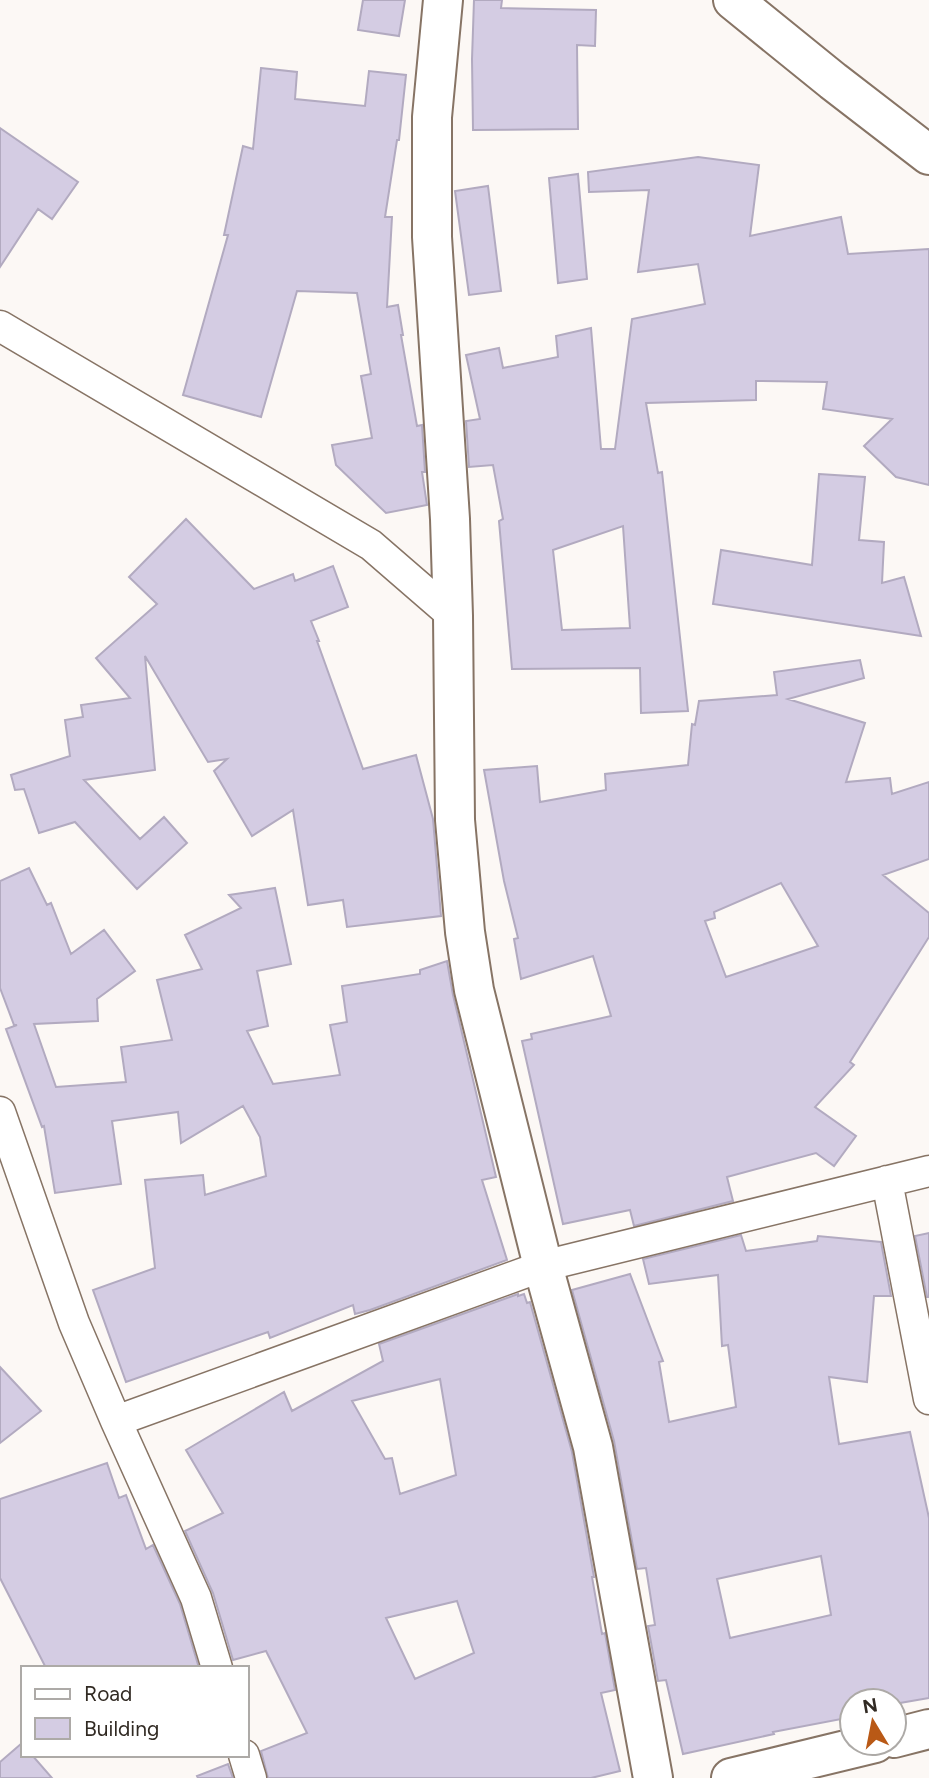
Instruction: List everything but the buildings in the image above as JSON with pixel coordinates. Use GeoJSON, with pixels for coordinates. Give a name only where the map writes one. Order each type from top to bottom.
{"type":"FeatureCollection","features":[{"type":"Feature","properties":{"kind":"street"},"geometry":{"type":"LineString","coordinates":[[443,0],[432,117],[432,237],[449,506],[456,820],[466,932],[474,990],[593,1447],[653,1778]]}},
{"type":"Feature","properties":{"kind":"street"},"geometry":{"type":"LineString","coordinates":[[733,0],[929,155]]}},
{"type":"Feature","properties":{"kind":"street"},"geometry":{"type":"LineString","coordinates":[[0,326],[371,545],[453,616]]}},
{"type":"Feature","properties":{"kind":"street"},"geometry":{"type":"LineString","coordinates":[[0,1112],[74,1322],[195,1598],[216,1666]]}},
{"type":"Feature","properties":{"kind":"street"},"geometry":{"type":"LineString","coordinates":[[116,1422],[544,1266],[929,1171]]}},
{"type":"Feature","properties":{"kind":"street"},"geometry":{"type":"LineString","coordinates":[[887,1181],[929,1399]]}},
{"type":"Feature","properties":{"kind":"street"},"geometry":{"type":"LineString","coordinates":[[908,1734],[929,1729]]}},
{"type":"Feature","properties":{"kind":"street"},"geometry":{"type":"LineString","coordinates":[[245,1757],[251,1778]]}},
{"type":"Feature","properties":{"kind":"street"},"geometry":{"type":"LineString","coordinates":[[731,1778],[817,1768],[843,1757]]}}]}
